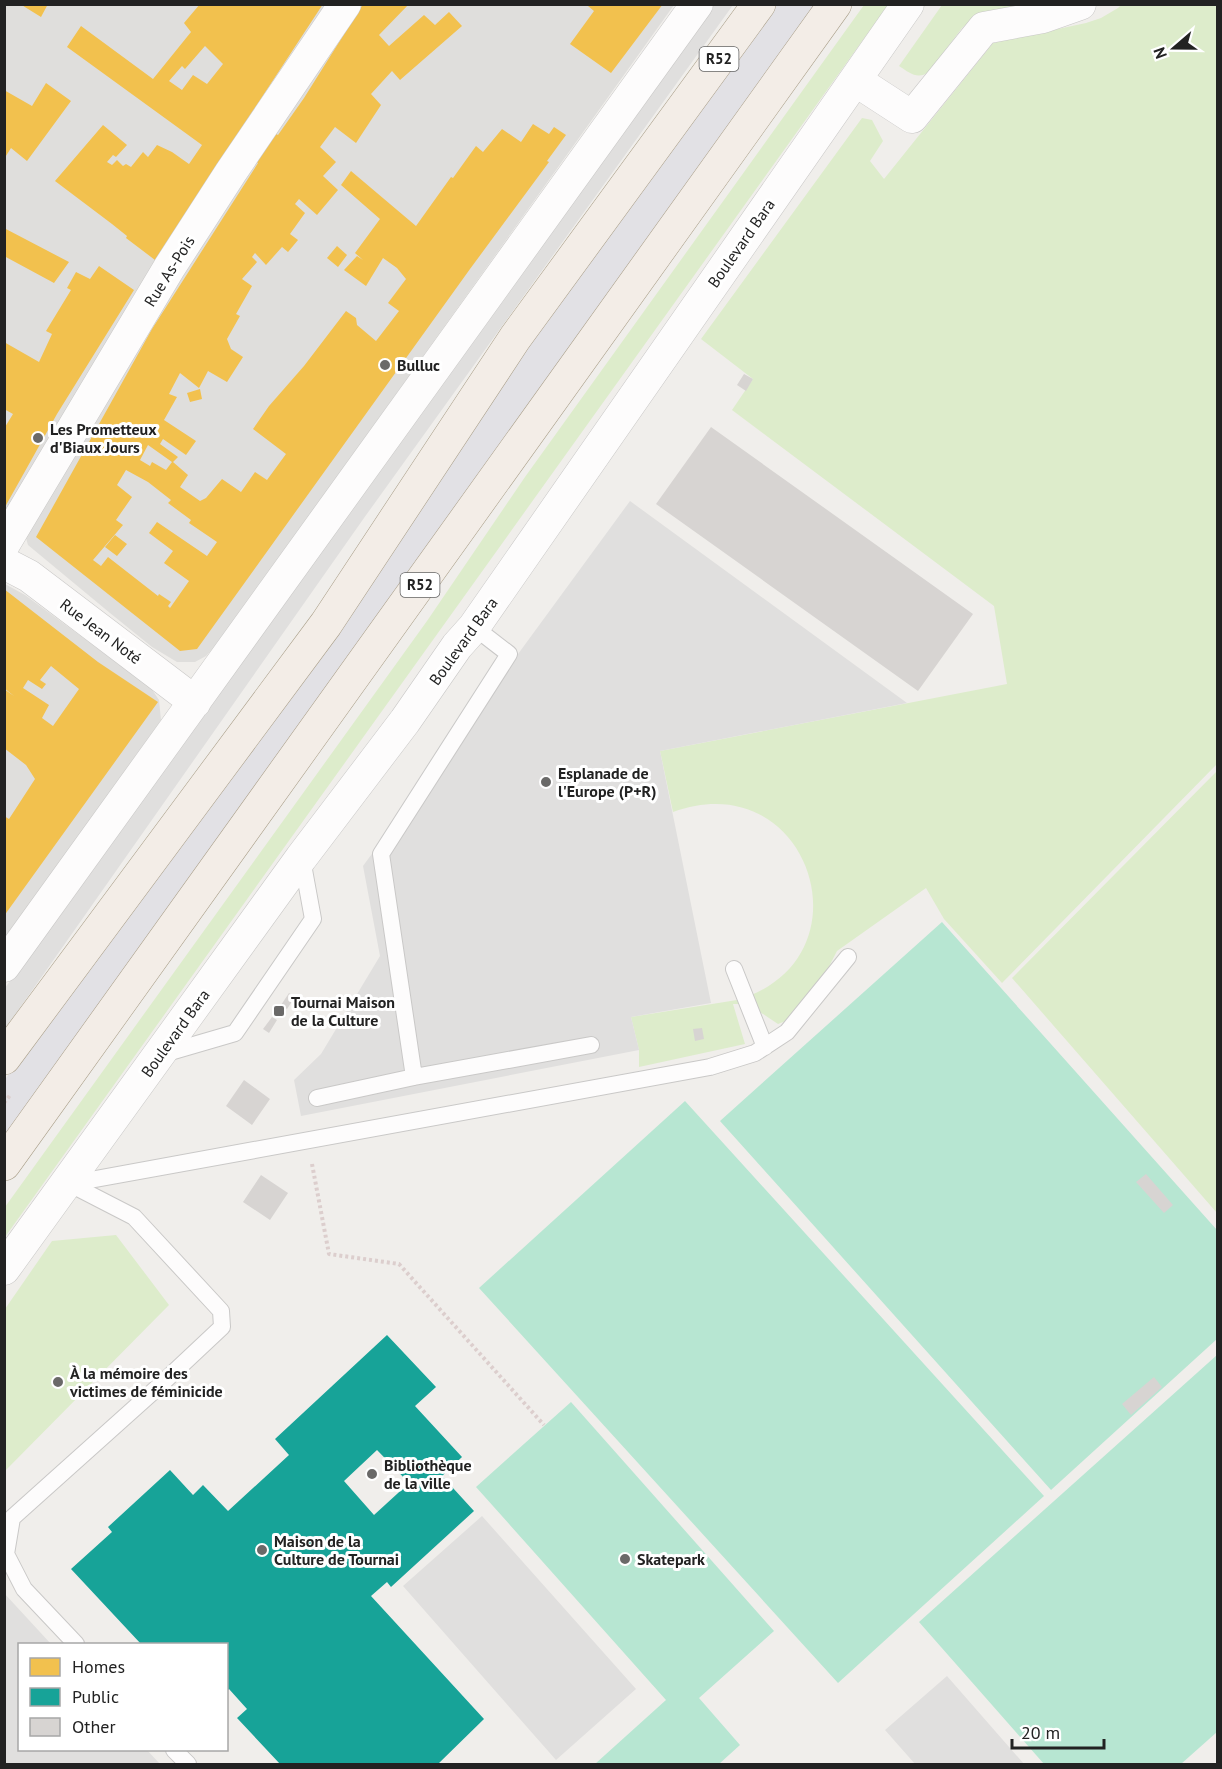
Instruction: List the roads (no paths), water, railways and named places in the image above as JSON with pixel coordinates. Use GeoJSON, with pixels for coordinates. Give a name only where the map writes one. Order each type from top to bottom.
{"type":"FeatureCollection","features":[{"type":"Feature","properties":{"kind":"main road","name":"R52"},"geometry":{"type":"LineString","coordinates":[[4,1058],[326,624],[515,338],[759,4]]}},
{"type":"Feature","properties":{"kind":"main road","name":"R52"},"geometry":{"type":"LineString","coordinates":[[4,1164],[835,4]]}},
{"type":"Feature","properties":{"kind":"street","name":"Rue As-Pois"},"geometry":{"type":"LineString","coordinates":[[4,544],[169,268],[345,4]]}},
{"type":"Feature","properties":{"kind":"street"},"geometry":{"type":"LineString","coordinates":[[4,966],[697,4]]}},
{"type":"Feature","properties":{"kind":"street","name":"Boulevard Bara"},"geometry":{"type":"LineString","coordinates":[[4,1269],[301,858],[474,627],[908,4]]}},
{"type":"Feature","properties":{"kind":"street"},"geometry":{"type":"LineString","coordinates":[[855,80],[912,117],[984,28],[1043,17],[1080,4]]}},
{"type":"Feature","properties":{"kind":"street","name":"Rue Jean Noté"},"geometry":{"type":"LineString","coordinates":[[4,563],[29,576],[195,702]]}},
{"type":"Feature","properties":{"kind":"lane"},"geometry":{"type":"LineString","coordinates":[[414,1077],[381,855],[509,654],[474,627]]}},
{"type":"Feature","properties":{"kind":"lane"},"geometry":{"type":"LineString","coordinates":[[160,1055],[235,1033],[313,919],[301,858]]}},
{"type":"Feature","properties":{"kind":"lane"},"geometry":{"type":"LineString","coordinates":[[66,1182],[90,1180],[710,1067],[755,1053],[787,1032],[848,957]]}},
{"type":"Feature","properties":{"kind":"lane"},"geometry":{"type":"LineString","coordinates":[[734,969],[765,1047]]}},
{"type":"Feature","properties":{"kind":"lane"},"geometry":{"type":"LineString","coordinates":[[317,1098],[414,1077],[591,1045]]}},
{"type":"Feature","properties":{"kind":"lane"},"geometry":{"type":"LineString","coordinates":[[66,1182],[134,1217],[221,1311],[222,1327],[157,1389],[12,1518],[6,1554],[24,1589],[75,1643]]}},
{"type":"Feature","properties":{"kind":"lane"},"geometry":{"type":"LineString","coordinates":[[176,1751],[188,1764]]}},
{"type":"Feature","properties":{"kind":"place","name":"Bulluc"},"geometry":{"type":"Point","coordinates":[385,365]}},
{"type":"Feature","properties":{"kind":"place","name":"Les Prometteux d'Biaux Jours"},"geometry":{"type":"Point","coordinates":[38,438]}},
{"type":"Feature","properties":{"kind":"place","name":"Esplanade de l'Europe (P+R)"},"geometry":{"type":"Point","coordinates":[546,782]}},
{"type":"Feature","properties":{"kind":"place","name":"Tournai Maison de la Culture"},"geometry":{"type":"Point","coordinates":[279,1011]}},
{"type":"Feature","properties":{"kind":"place","name":"À la mémoire des victimes de féminicide"},"geometry":{"type":"Point","coordinates":[58,1382]}},
{"type":"Feature","properties":{"kind":"place","name":"Bibliothèque de la ville"},"geometry":{"type":"Point","coordinates":[372,1474]}},
{"type":"Feature","properties":{"kind":"place","name":"Maison de la Culture de Tournai"},"geometry":{"type":"Point","coordinates":[262,1550]}},
{"type":"Feature","properties":{"kind":"place","name":"Skatepark"},"geometry":{"type":"Point","coordinates":[625,1559]}}]}
